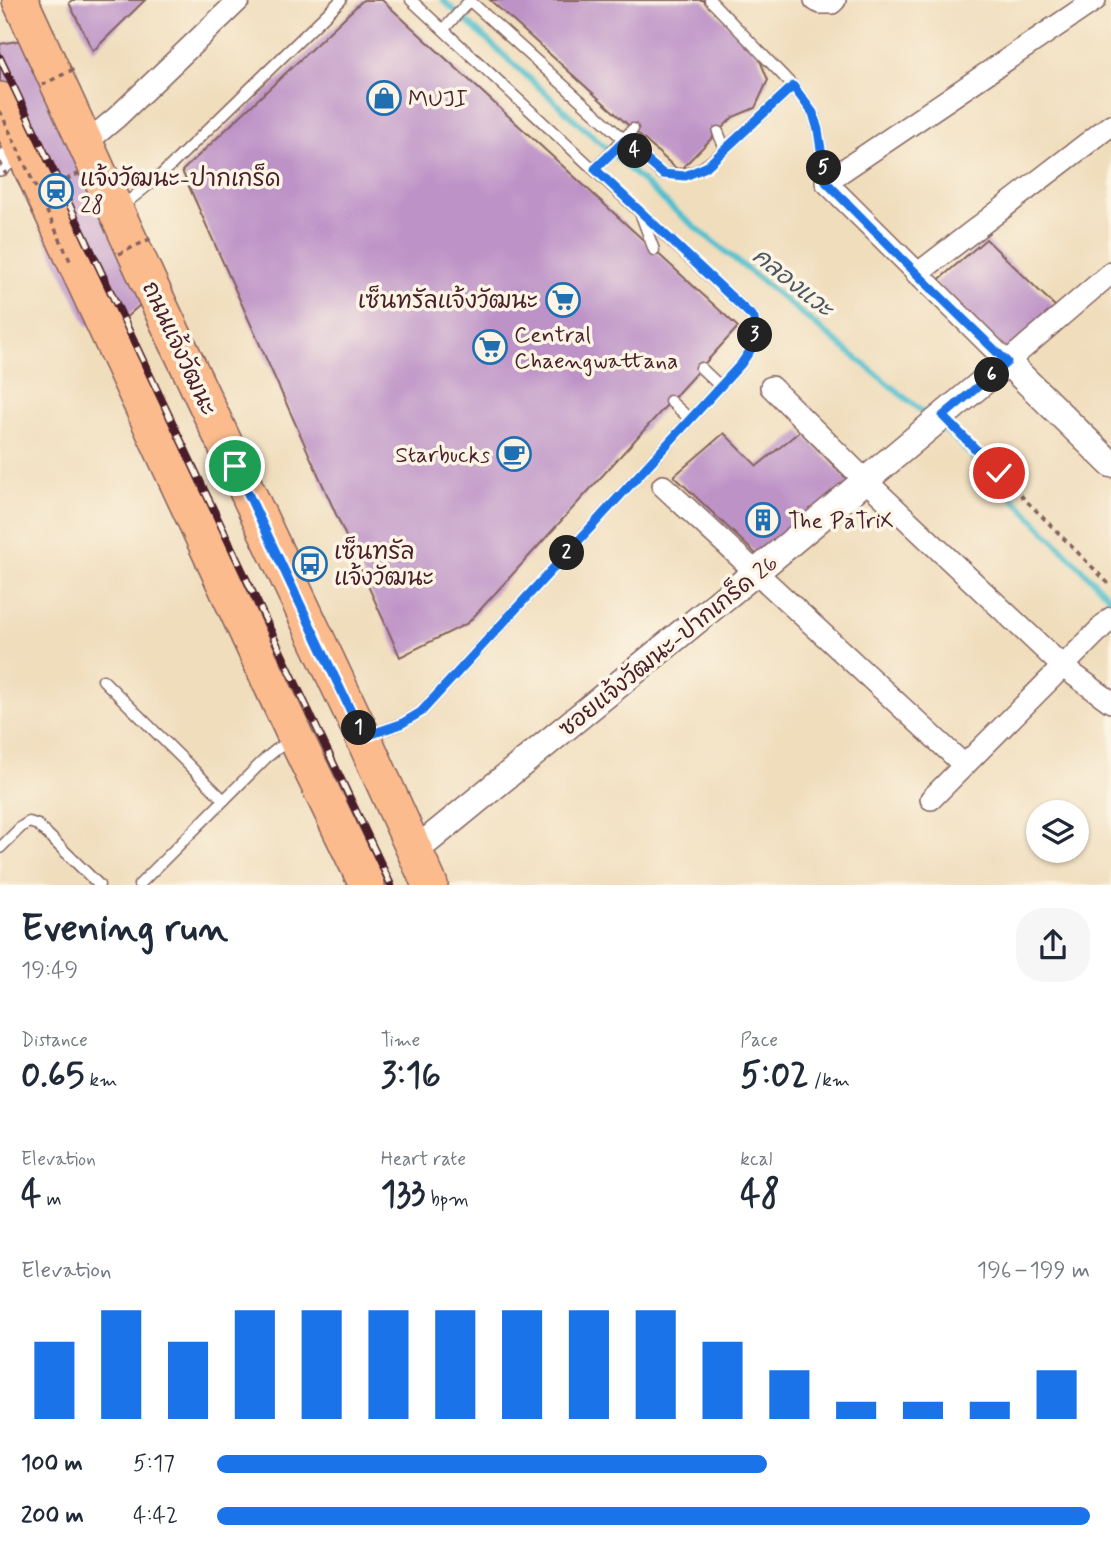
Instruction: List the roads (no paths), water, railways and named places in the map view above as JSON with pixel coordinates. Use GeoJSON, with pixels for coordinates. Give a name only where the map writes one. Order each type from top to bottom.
{"type":"FeatureCollection","features":[{"type":"Feature","properties":{"kind":"main road","name":"ถนนแจ้งวัฒนะ"},"geometry":{"type":"LineString","coordinates":[[20,0],[84,158],[117,211],[430,885]]}},
{"type":"Feature","properties":{"kind":"main road"},"geometry":{"type":"LineString","coordinates":[[0,100],[7,163],[368,885]]}},
{"type":"Feature","properties":{"kind":"street"},"geometry":{"type":"LineString","coordinates":[[84,158],[117,117],[239,0]]}},
{"type":"Feature","properties":{"kind":"street"},"geometry":{"type":"LineString","coordinates":[[815,0],[832,3],[835,0]]}},
{"type":"Feature","properties":{"kind":"street"},"geometry":{"type":"LineString","coordinates":[[1095,0],[826,182],[1007,362],[1108,454]]}},
{"type":"Feature","properties":{"kind":"street"},"geometry":{"type":"LineString","coordinates":[[917,274],[1111,125]]}},
{"type":"Feature","properties":{"kind":"street","name":"ซอยแจ้งวัฒนะ-ปากเกร็ด 26"},"geometry":{"type":"LineString","coordinates":[[415,851],[866,481],[1111,273]]}},
{"type":"Feature","properties":{"kind":"street"},"geometry":{"type":"LineString","coordinates":[[771,387],[866,481],[1062,666],[1111,702]]}},
{"type":"Feature","properties":{"kind":"street"},"geometry":{"type":"LineString","coordinates":[[663,486],[964,765]]}},
{"type":"Feature","properties":{"kind":"street"},"geometry":{"type":"LineString","coordinates":[[931,799],[1111,618]]}},
{"type":"Feature","properties":{"kind":"lane"},"geometry":{"type":"LineString","coordinates":[[117,211],[161,175],[341,0]]}},
{"type":"Feature","properties":{"kind":"lane"},"geometry":{"type":"LineString","coordinates":[[363,737],[401,724],[421,712],[741,364],[756,342],[754,318],[411,0]]}},
{"type":"Feature","properties":{"kind":"lane"},"geometry":{"type":"LineString","coordinates":[[710,0],[793,86],[813,113],[826,182]]}},
{"type":"Feature","properties":{"kind":"lane"},"geometry":{"type":"LineString","coordinates":[[444,29],[468,2],[621,143],[663,174],[685,176],[706,167],[793,86]]}},
{"type":"Feature","properties":{"kind":"lane"},"geometry":{"type":"LineString","coordinates":[[595,169],[633,129]]}},
{"type":"Feature","properties":{"kind":"lane"},"geometry":{"type":"LineString","coordinates":[[718,132],[725,149]]}},
{"type":"Feature","properties":{"kind":"lane"},"geometry":{"type":"LineString","coordinates":[[640,212],[654,250]]}},
{"type":"Feature","properties":{"kind":"lane"},"geometry":{"type":"LineString","coordinates":[[701,368],[720,386]]}},
{"type":"Feature","properties":{"kind":"lane"},"geometry":{"type":"LineString","coordinates":[[670,401],[690,418]]}},
{"type":"Feature","properties":{"kind":"lane"},"geometry":{"type":"LineString","coordinates":[[103,680],[224,800]]}},
{"type":"Feature","properties":{"kind":"lane"},"geometry":{"type":"LineString","coordinates":[[139,885],[266,758],[296,738]]}},
{"type":"Feature","properties":{"kind":"lane"},"geometry":{"type":"LineString","coordinates":[[0,848],[29,822],[38,825],[99,885]]}},
{"type":"Feature","properties":{"kind":"waterway","name":"คลองแวะ"},"geometry":{"type":"LineString","coordinates":[[443,0],[673,209],[930,418]]}},
{"type":"Feature","properties":{"kind":"waterway","name":"คลองแวะ"},"geometry":{"type":"LineString","coordinates":[[941,427],[1111,599]]}},
{"type":"Feature","properties":{"kind":"railway"},"geometry":{"type":"LineString","coordinates":[[0,58],[391,885]]}},
{"type":"Feature","properties":{"kind":"place","name":"MUJI"},"geometry":{"type":"Point","coordinates":[384,98]}},
{"type":"Feature","properties":{"kind":"place","name":"แจ้งวัฒนะ-ปากเกร็ด 28"},"geometry":{"type":"Point","coordinates":[56,191]}},
{"type":"Feature","properties":{"kind":"place","name":"เซ็นทรัลแจ้งวัฒนะ"},"geometry":{"type":"Point","coordinates":[563,300]}},
{"type":"Feature","properties":{"kind":"place","name":"Central Chaengwattana"},"geometry":{"type":"Point","coordinates":[490,347]}},
{"type":"Feature","properties":{"kind":"place","name":"Starbucks"},"geometry":{"type":"Point","coordinates":[514,454]}},
{"type":"Feature","properties":{"kind":"place","name":"The PaTriX"},"geometry":{"type":"Point","coordinates":[763,520]}},
{"type":"Feature","properties":{"kind":"place","name":"เซ็นทรัล แจ้งวัฒนะ"},"geometry":{"type":"Point","coordinates":[310,564]}}]}
